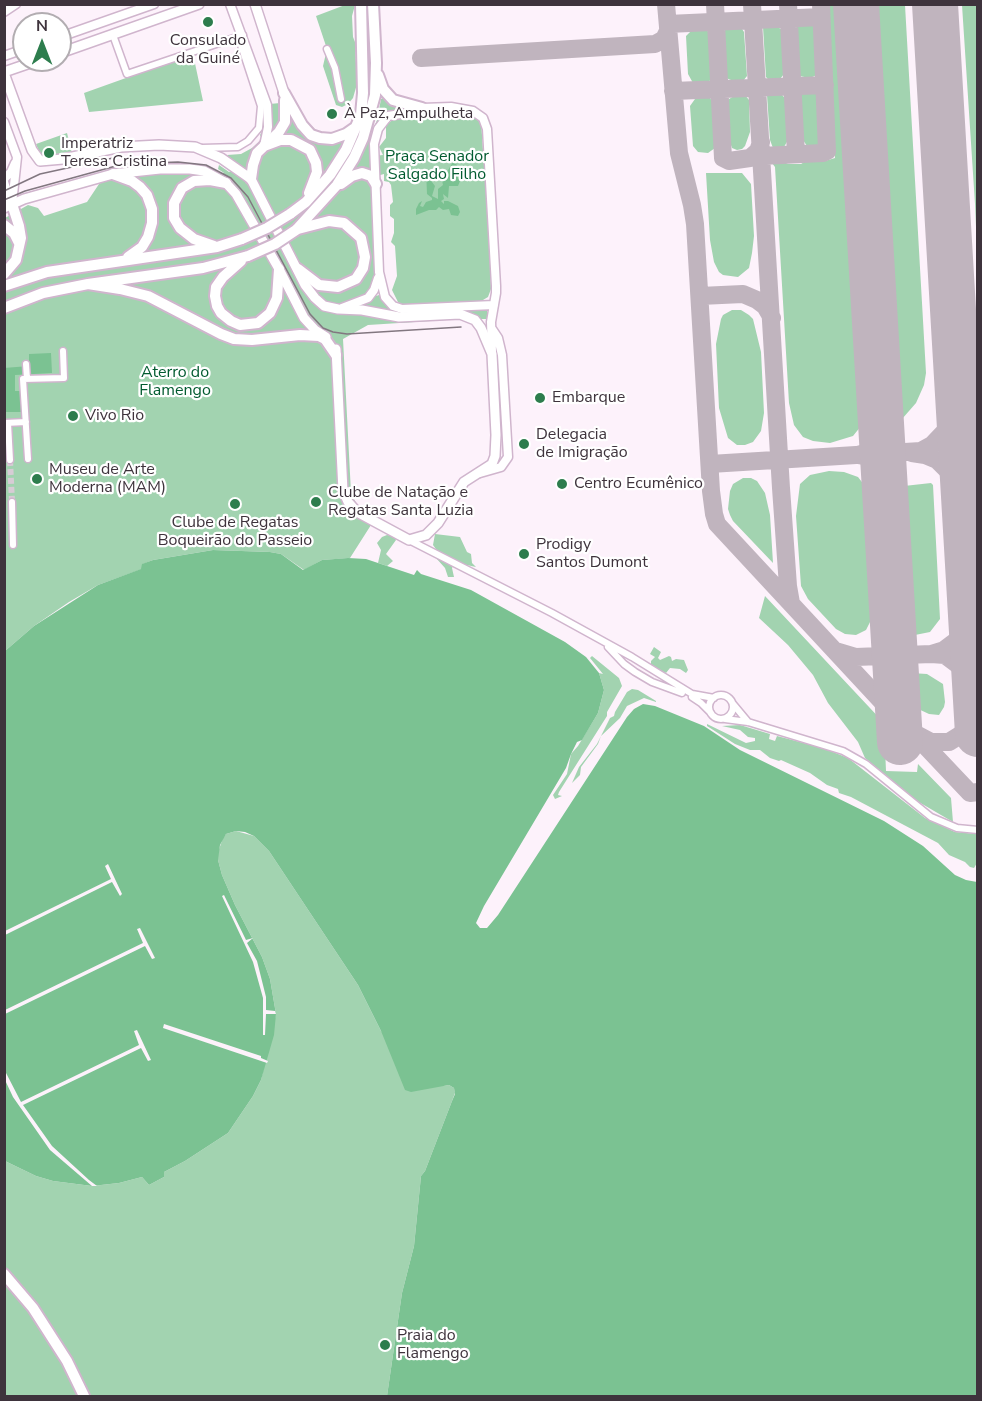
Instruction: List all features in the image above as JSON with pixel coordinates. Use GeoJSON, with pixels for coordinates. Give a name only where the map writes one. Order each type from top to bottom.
{"type":"FeatureCollection","features":[{"type":"Feature","properties":{"kind":"highway"},"geometry":{"type":"LineString","coordinates":[[4,286],[47,272],[217,247],[267,228],[306,202],[330,175],[346,150],[362,107],[361,4]]}},
{"type":"Feature","properties":{"kind":"highway"},"geometry":{"type":"LineString","coordinates":[[4,308],[43,293],[88,284],[203,268],[247,257],[275,244],[297,229],[334,189],[350,165],[363,138],[375,96],[373,4]]}},
{"type":"Feature","properties":{"kind":"highway"},"geometry":{"type":"LineString","coordinates":[[376,63],[379,81],[388,95],[400,103],[422,108]]}},
{"type":"Feature","properties":{"kind":"highway"},"geometry":{"type":"LineString","coordinates":[[284,93],[307,132],[316,137],[337,138],[356,126]]}},
{"type":"Feature","properties":{"kind":"highway"},"geometry":{"type":"LineString","coordinates":[[251,179],[255,158],[285,122],[284,93]]}},
{"type":"Feature","properties":{"kind":"highway"},"geometry":{"type":"LineString","coordinates":[[264,146],[280,140],[291,140],[310,150],[317,172],[306,202]]}},
{"type":"Feature","properties":{"kind":"highway"},"geometry":{"type":"LineString","coordinates":[[334,189],[357,173],[367,174],[376,184]]}},
{"type":"Feature","properties":{"kind":"highway"},"geometry":{"type":"LineString","coordinates":[[113,174],[132,181],[140,187],[149,200],[153,214],[151,229],[145,244],[123,260]]}},
{"type":"Feature","properties":{"kind":"highway"},"geometry":{"type":"LineString","coordinates":[[217,247],[184,233],[174,218],[174,203],[182,188],[194,181],[210,180],[226,183]]}},
{"type":"Feature","properties":{"kind":"highway"},"geometry":{"type":"LineString","coordinates":[[4,274],[14,266],[20,244],[19,226],[8,206]]}},
{"type":"Feature","properties":{"kind":"highway"},"geometry":{"type":"LineString","coordinates":[[297,229],[329,221],[344,224],[361,238],[365,257],[363,268],[356,279],[338,287],[319,285],[298,269]]}},
{"type":"Feature","properties":{"kind":"highway"},"geometry":{"type":"LineString","coordinates":[[4,225],[14,233],[20,244]]}},
{"type":"Feature","properties":{"kind":"highway"},"geometry":{"type":"LineString","coordinates":[[247,257],[226,273],[215,290],[217,306],[224,316],[236,323],[255,324],[270,313],[277,298],[279,269]]}},
{"type":"Feature","properties":{"kind":"highway"},"geometry":{"type":"LineString","coordinates":[[88,284],[128,290],[148,296],[234,339],[319,336],[325,339],[336,355]]}},
{"type":"Feature","properties":{"kind":"highway"},"geometry":{"type":"LineString","coordinates":[[4,1275],[33,1308],[67,1361],[84,1396]]}},
{"type":"Feature","properties":{"kind":"main road"},"geometry":{"type":"LineString","coordinates":[[72,49],[113,35],[177,8],[199,4]]}},
{"type":"Feature","properties":{"kind":"main road"},"geometry":{"type":"LineString","coordinates":[[255,4],[284,93]]}},
{"type":"Feature","properties":{"kind":"main road"},"geometry":{"type":"LineString","coordinates":[[4,72],[36,158],[43,161],[63,159],[121,147],[159,145],[195,147],[221,158],[251,179],[305,285],[324,306],[405,317],[466,315],[477,322],[492,354],[496,435],[495,456],[492,464],[464,482],[438,523],[426,535],[409,540],[357,512],[348,502],[343,491],[336,355],[332,340],[315,330],[304,318],[236,194],[226,183],[204,171],[160,169],[113,174],[66,186],[8,206]]}},
{"type":"Feature","properties":{"kind":"street"},"geometry":{"type":"LineString","coordinates":[[4,12],[15,4]]}},
{"type":"Feature","properties":{"kind":"street"},"geometry":{"type":"LineString","coordinates":[[72,33],[154,4]]}},
{"type":"Feature","properties":{"kind":"street"},"geometry":{"type":"LineString","coordinates":[[195,147],[238,147],[248,141],[259,128],[262,113],[260,101],[230,4]]}},
{"type":"Feature","properties":{"kind":"street"},"geometry":{"type":"LineString","coordinates":[[113,35],[127,74],[240,35]]}},
{"type":"Feature","properties":{"kind":"street"},"geometry":{"type":"LineString","coordinates":[[240,35],[268,110],[268,127],[264,146]]}},
{"type":"Feature","properties":{"kind":"street"},"geometry":{"type":"LineString","coordinates":[[327,49],[335,68],[341,99]]}},
{"type":"Feature","properties":{"kind":"street"},"geometry":{"type":"LineString","coordinates":[[492,354],[491,327],[496,293],[487,129],[483,118],[480,114],[466,108],[422,108],[413,112],[388,116],[378,129],[374,144],[379,272],[384,297],[398,309],[494,305]]}},
{"type":"Feature","properties":{"kind":"street"},"geometry":{"type":"LineString","coordinates":[[4,122],[17,157],[8,206]]}},
{"type":"Feature","properties":{"kind":"street"},"geometry":{"type":"LineString","coordinates":[[8,206],[4,181],[17,157]]}},
{"type":"Feature","properties":{"kind":"street"},"geometry":{"type":"LineString","coordinates":[[338,309],[370,296],[375,288],[379,272]]}},
{"type":"Feature","properties":{"kind":"street"},"geometry":{"type":"LineString","coordinates":[[480,306],[496,293]]}},
{"type":"Feature","properties":{"kind":"street"},"geometry":{"type":"LineString","coordinates":[[471,476],[499,468],[504,465],[508,457],[502,355],[498,338],[491,327]]}},
{"type":"Feature","properties":{"kind":"street"},"geometry":{"type":"LineString","coordinates":[[28,459],[23,379],[27,377],[64,378],[63,351]]}},
{"type":"Feature","properties":{"kind":"street"},"geometry":{"type":"LineString","coordinates":[[26,365],[27,377]]}},
{"type":"Feature","properties":{"kind":"street"},"geometry":{"type":"LineString","coordinates":[[10,460],[6,423],[26,422]]}},
{"type":"Feature","properties":{"kind":"street"},"geometry":{"type":"LineString","coordinates":[[12,502],[13,545]]}},
{"type":"Feature","properties":{"kind":"street"},"geometry":{"type":"LineString","coordinates":[[426,535],[428,550]]}},
{"type":"Feature","properties":{"kind":"street"},"geometry":{"type":"LineString","coordinates":[[409,540],[632,657],[692,694],[714,698],[723,696],[730,700],[748,722]]}},
{"type":"Feature","properties":{"kind":"street"},"geometry":{"type":"LineString","coordinates":[[603,643],[635,672],[652,682],[665,685],[696,699],[717,718],[748,722],[843,751],[866,764],[930,817],[963,830],[978,830]]}},
{"type":"Feature","properties":{"kind":"street"},"geometry":{"type":"LineString","coordinates":[[711,713],[710,705],[714,698]]}},
{"type":"Feature","properties":{"kind":"street"},"geometry":{"type":"LineString","coordinates":[[725,719],[733,711],[733,704]]}},
{"type":"Feature","properties":{"kind":"green space"},"geometry":{"type":"Polygon","coordinates":[[[345,5],[355,5],[352,16],[357,84],[353,98],[342,107],[336,105],[323,66],[327,49],[316,16],[345,5]]]}},
{"type":"Feature","properties":{"kind":"green space"},"geometry":{"type":"Polygon","coordinates":[[[825,5],[837,5],[862,418],[861,426],[853,436],[830,443],[803,437],[794,425],[789,403],[775,167],[772,163],[779,160],[788,164],[801,164],[811,158],[825,161],[835,158],[825,5]]]}},
{"type":"Feature","properties":{"kind":"green space"},"geometry":{"type":"Polygon","coordinates":[[[876,5],[905,5],[926,373],[924,385],[916,403],[902,419],[876,5]]]}},
{"type":"Feature","properties":{"kind":"green space"},"geometry":{"type":"Polygon","coordinates":[[[962,5],[977,5],[977,250],[975,204],[962,5]]]}},
{"type":"Feature","properties":{"kind":"green space"},"geometry":{"type":"Polygon","coordinates":[[[805,21],[814,24],[818,32],[820,69],[817,75],[810,78],[799,76],[796,68],[795,30],[799,23],[805,21]]]}},
{"type":"Feature","properties":{"kind":"green space"},"geometry":{"type":"Polygon","coordinates":[[[774,24],[782,30],[784,74],[780,79],[769,80],[766,77],[763,27],[774,24]]]}},
{"type":"Feature","properties":{"kind":"green space"},"geometry":{"type":"Polygon","coordinates":[[[740,26],[744,32],[747,76],[743,81],[736,82],[726,78],[723,35],[729,27],[740,26]]]}},
{"type":"Feature","properties":{"kind":"green space"},"geometry":{"type":"Polygon","coordinates":[[[697,28],[707,30],[710,35],[713,75],[709,82],[701,85],[693,83],[688,74],[686,36],[697,28]]]}},
{"type":"Feature","properties":{"kind":"green space"},"geometry":{"type":"Polygon","coordinates":[[[193,54],[203,101],[89,112],[84,93],[193,54]]]}},
{"type":"Feature","properties":{"kind":"green space"},"geometry":{"type":"Polygon","coordinates":[[[810,90],[819,92],[822,98],[824,137],[821,143],[814,147],[807,146],[801,137],[798,99],[801,93],[810,90]]]}},
{"type":"Feature","properties":{"kind":"green space"},"geometry":{"type":"Polygon","coordinates":[[[770,92],[780,93],[786,99],[788,140],[784,147],[773,148],[770,140],[767,95],[770,92]]]}},
{"type":"Feature","properties":{"kind":"green space"},"geometry":{"type":"Polygon","coordinates":[[[738,94],[745,95],[749,100],[750,132],[745,146],[737,150],[732,148],[730,142],[727,104],[729,99],[738,94]]]}},
{"type":"Feature","properties":{"kind":"green space"},"geometry":{"type":"Polygon","coordinates":[[[383,98],[401,110],[382,119],[372,131],[377,120],[381,99],[383,98]]]}},
{"type":"Feature","properties":{"kind":"green space"},"geometry":{"type":"Polygon","coordinates":[[[710,98],[715,105],[717,142],[715,148],[708,153],[698,152],[693,146],[690,106],[695,99],[710,98]]]}},
{"type":"Feature","properties":{"kind":"green space","name":"Aterro do Flamengo"},"geometry":{"type":"Polygon","coordinates":[[[280,103],[281,113],[278,127],[296,119],[306,121],[316,130],[326,133],[369,140],[372,133],[370,140],[373,156],[383,155],[379,147],[386,138],[386,125],[395,118],[468,114],[475,115],[481,120],[486,195],[491,199],[492,204],[488,222],[492,231],[489,242],[491,289],[488,297],[478,303],[407,307],[398,302],[392,290],[397,276],[395,246],[391,242],[394,233],[394,219],[390,216],[390,205],[393,202],[391,185],[384,181],[384,174],[373,177],[376,296],[379,295],[391,309],[400,313],[487,308],[487,319],[481,319],[464,311],[404,315],[377,310],[376,316],[392,320],[462,317],[462,319],[368,325],[343,339],[351,493],[371,525],[350,558],[322,560],[304,570],[281,554],[270,552],[213,550],[153,560],[143,564],[142,569],[98,585],[69,602],[34,626],[5,651],[5,218],[28,205],[38,208],[44,216],[87,202],[99,184],[104,181],[159,171],[224,173],[218,169],[219,165],[229,172],[242,168],[227,155],[241,154],[252,148],[262,139],[260,135],[263,130],[263,139],[253,151],[249,161],[269,135],[270,104],[280,103]]]}},
{"type":"Feature","properties":{"kind":"green space"},"geometry":{"type":"Polygon","coordinates":[[[67,133],[72,153],[46,158],[40,154],[36,144],[67,133]]]}},
{"type":"Feature","properties":{"kind":"green space"},"geometry":{"type":"Polygon","coordinates":[[[706,173],[742,173],[751,184],[754,236],[752,253],[749,268],[738,277],[723,275],[714,262],[710,240],[706,173]]]}},
{"type":"Feature","properties":{"kind":"green space"},"geometry":{"type":"Polygon","coordinates":[[[732,310],[741,310],[753,319],[761,352],[764,413],[761,431],[753,442],[745,445],[737,445],[728,438],[719,408],[716,344],[721,319],[723,315],[732,310]]]}},
{"type":"Feature","properties":{"kind":"green space"},"geometry":{"type":"Polygon","coordinates":[[[829,471],[844,472],[858,477],[865,486],[867,496],[873,616],[866,630],[856,635],[845,634],[836,629],[808,599],[801,586],[796,516],[800,484],[810,475],[829,471]]]}},
{"type":"Feature","properties":{"kind":"green space"},"geometry":{"type":"Polygon","coordinates":[[[743,478],[757,481],[765,493],[770,515],[773,563],[730,515],[728,509],[730,491],[733,484],[743,478]]]}},
{"type":"Feature","properties":{"kind":"green space"},"geometry":{"type":"Polygon","coordinates":[[[931,483],[933,485],[940,619],[930,632],[915,635],[913,633],[904,486],[931,483]]]}},
{"type":"Feature","properties":{"kind":"green space"},"geometry":{"type":"Polygon","coordinates":[[[435,534],[460,537],[476,567],[462,564],[453,566],[454,577],[448,577],[445,568],[436,558],[438,552],[433,545],[435,534]]]}},
{"type":"Feature","properties":{"kind":"green space"},"geometry":{"type":"Polygon","coordinates":[[[387,535],[394,536],[396,540],[386,554],[393,561],[387,566],[378,563],[381,550],[377,543],[387,535]]]}},
{"type":"Feature","properties":{"kind":"green space"},"geometry":{"type":"Polygon","coordinates":[[[765,596],[884,723],[886,771],[917,772],[918,764],[951,798],[953,822],[917,801],[865,758],[858,742],[828,703],[813,675],[788,645],[759,618],[765,596]]]}},
{"type":"Feature","properties":{"kind":"green space"},"geometry":{"type":"Polygon","coordinates":[[[654,647],[661,652],[658,658],[660,660],[669,656],[672,661],[684,660],[688,670],[686,673],[680,669],[670,668],[666,673],[651,666],[651,661],[655,657],[650,654],[654,647]]]}},
{"type":"Feature","properties":{"kind":"green space"},"geometry":{"type":"Polygon","coordinates":[[[592,656],[619,678],[622,686],[607,716],[559,792],[558,795],[562,796],[555,799],[553,795],[567,774],[571,754],[598,713],[604,690],[599,673],[603,674],[590,658],[592,656]]]}},
{"type":"Feature","properties":{"kind":"green space"},"geometry":{"type":"Polygon","coordinates":[[[911,673],[927,674],[943,684],[945,702],[939,715],[929,714],[914,707],[911,673]]]}},
{"type":"Feature","properties":{"kind":"green space"},"geometry":{"type":"Polygon","coordinates":[[[632,689],[656,701],[644,698],[627,706],[620,718],[601,736],[627,692],[632,689]]]}},
{"type":"Feature","properties":{"kind":"green space"},"geometry":{"type":"Polygon","coordinates":[[[707,724],[746,743],[755,741],[755,738],[748,737],[740,730],[722,726],[740,725],[770,734],[769,739],[775,741],[777,736],[823,748],[848,758],[925,818],[955,832],[977,834],[977,863],[974,868],[970,867],[965,862],[949,855],[938,843],[851,797],[839,793],[838,789],[827,785],[810,773],[781,760],[770,758],[760,750],[750,750],[735,744],[707,724]]]}},
{"type":"Feature","properties":{"kind":"green space"},"geometry":{"type":"Polygon","coordinates":[[[601,736],[598,744],[581,767],[580,775],[572,783],[579,767],[601,736]]]}},
{"type":"Feature","properties":{"kind":"green space"},"geometry":{"type":"Polygon","coordinates":[[[236,831],[254,836],[269,851],[358,985],[381,1031],[443,1086],[449,1085],[454,1088],[452,1101],[421,1176],[414,1246],[402,1293],[387,1396],[5,1396],[5,1161],[36,1176],[53,1181],[92,1186],[119,1183],[142,1177],[149,1185],[164,1177],[164,1172],[228,1133],[261,1080],[276,1014],[270,979],[262,957],[235,905],[218,860],[223,838],[226,834],[236,831]]]}},
{"type":"Feature","properties":{"kind":"shaded area"},"geometry":{"type":"Polygon","coordinates":[[[453,162],[457,165],[457,176],[460,181],[458,186],[449,186],[448,198],[443,194],[444,199],[441,201],[444,204],[444,201],[448,201],[458,206],[460,212],[458,216],[451,215],[449,209],[443,210],[439,207],[436,210],[416,215],[419,203],[422,201],[420,206],[423,207],[426,202],[432,200],[427,194],[426,169],[430,170],[429,178],[435,186],[432,196],[438,199],[438,189],[443,185],[442,180],[453,162]]]}},
{"type":"Feature","properties":{"kind":"shaded area"},"geometry":{"type":"Polygon","coordinates":[[[51,353],[52,373],[15,375],[15,391],[21,391],[22,412],[5,412],[4,368],[29,366],[29,354],[51,353]]]}},
{"type":"Feature","properties":{"kind":"shaded area"},"geometry":{"type":"Polygon","coordinates":[[[213,550],[281,554],[303,570],[322,560],[348,558],[366,559],[414,575],[417,570],[421,574],[471,590],[565,642],[586,657],[599,673],[604,690],[598,713],[582,740],[577,742],[566,768],[484,906],[476,923],[480,928],[487,928],[498,915],[627,717],[643,704],[655,706],[704,726],[740,750],[884,821],[923,846],[955,875],[977,882],[977,1396],[387,1396],[402,1293],[414,1246],[421,1176],[455,1094],[454,1088],[449,1085],[411,1092],[405,1090],[381,1031],[358,985],[269,851],[254,836],[245,832],[236,831],[226,834],[220,845],[218,860],[235,905],[262,957],[270,979],[276,1014],[274,1035],[261,1080],[228,1133],[164,1172],[164,1177],[149,1185],[142,1177],[119,1183],[92,1186],[53,1181],[36,1176],[5,1161],[5,651],[34,626],[98,585],[141,569],[142,564],[153,560],[213,550]]]}},
{"type":"Feature","properties":{"kind":"pier"},"geometry":{"type":"Polygon","coordinates":[[[108,864],[122,894],[120,896],[112,882],[5,935],[5,931],[111,879],[105,866],[108,864]]]}},
{"type":"Feature","properties":{"kind":"pier"},"geometry":{"type":"Polygon","coordinates":[[[224,895],[246,940],[253,938],[247,943],[257,961],[266,997],[266,1010],[275,1011],[276,1014],[266,1014],[265,1035],[263,1035],[263,998],[253,962],[222,896],[224,895]]]}},
{"type":"Feature","properties":{"kind":"pier"},"geometry":{"type":"Polygon","coordinates":[[[140,928],[155,958],[152,959],[145,946],[5,1014],[5,1010],[143,943],[137,929],[140,928]]]}},
{"type":"Feature","properties":{"kind":"pier"},"geometry":{"type":"Polygon","coordinates":[[[164,1024],[261,1056],[268,1061],[267,1063],[163,1028],[164,1024]]]}},
{"type":"Feature","properties":{"kind":"pier"},"geometry":{"type":"Polygon","coordinates":[[[137,1030],[151,1060],[148,1061],[141,1048],[23,1105],[52,1146],[97,1186],[92,1186],[50,1150],[13,1097],[5,1080],[5,1071],[21,1102],[139,1045],[134,1031],[137,1030]]]}},
{"type":"Feature","properties":{"kind":"taxiway"},"geometry":{"type":"LineString","coordinates":[[666,4],[679,153],[695,224],[711,491],[717,524],[912,732],[931,742],[949,742],[965,732],[976,705]]}},
{"type":"Feature","properties":{"kind":"taxiway"},"geometry":{"type":"LineString","coordinates":[[715,4],[723,158],[729,161],[750,158],[758,151],[761,142]]}},
{"type":"Feature","properties":{"kind":"taxiway"},"geometry":{"type":"LineString","coordinates":[[752,4],[781,488],[791,603]]}},
{"type":"Feature","properties":{"kind":"taxiway"},"geometry":{"type":"LineString","coordinates":[[788,4],[796,154]]}},
{"type":"Feature","properties":{"kind":"taxiway"},"geometry":{"type":"LineString","coordinates":[[761,156],[827,151],[821,4]]}},
{"type":"Feature","properties":{"kind":"taxiway"},"geometry":{"type":"LineString","coordinates":[[668,24],[821,17]]}},
{"type":"Feature","properties":{"kind":"taxiway"},"geometry":{"type":"LineString","coordinates":[[421,58],[655,44],[664,39],[668,31]]}},
{"type":"Feature","properties":{"kind":"taxiway"},"geometry":{"type":"LineString","coordinates":[[673,91],[825,85]]}},
{"type":"Feature","properties":{"kind":"taxiway"},"geometry":{"type":"LineString","coordinates":[[700,296],[743,294],[765,306],[772,318]]}},
{"type":"Feature","properties":{"kind":"taxiway"},"geometry":{"type":"LineString","coordinates":[[710,464],[921,451],[932,445],[951,425],[958,398]]}},
{"type":"Feature","properties":{"kind":"taxiway"},"geometry":{"type":"LineString","coordinates":[[858,455],[874,446],[881,427]]}},
{"type":"Feature","properties":{"kind":"taxiway"},"geometry":{"type":"LineString","coordinates":[[912,453],[937,460],[950,473],[957,482],[964,511]]}},
{"type":"Feature","properties":{"kind":"taxiway"},"geometry":{"type":"LineString","coordinates":[[859,455],[875,461],[885,482]]}},
{"type":"Feature","properties":{"kind":"taxiway"},"geometry":{"type":"LineString","coordinates":[[931,654],[944,650],[956,641],[963,632],[970,611]]}},
{"type":"Feature","properties":{"kind":"taxiway"},"geometry":{"type":"LineString","coordinates":[[876,657],[885,650],[890,642],[893,623]]}},
{"type":"Feature","properties":{"kind":"taxiway"},"geometry":{"type":"LineString","coordinates":[[836,651],[856,657],[945,655],[961,667],[975,687]]}},
{"type":"Feature","properties":{"kind":"taxiway"},"geometry":{"type":"LineString","coordinates":[[918,738],[970,793],[978,792]]}},
{"type":"Feature","properties":{"kind":"runway"},"geometry":{"type":"LineString","coordinates":[[856,4],[900,742]]}},
{"type":"Feature","properties":{"kind":"runway"},"geometry":{"type":"LineString","coordinates":[[935,4],[978,734]]}},
{"type":"Feature","properties":{"kind":"tunnel"},"geometry":{"type":"LineString","coordinates":[[10,460],[12,502]]}},
{"type":"Feature","properties":{"kind":"tram line"},"geometry":{"type":"LineString","coordinates":[[4,191],[40,174],[113,158]]}},
{"type":"Feature","properties":{"kind":"tram line"},"geometry":{"type":"LineString","coordinates":[[4,200],[25,191],[123,164],[178,162],[206,165],[231,178],[248,197],[310,314],[323,328],[347,334],[461,327]]}},
{"type":"Feature","properties":{"kind":"place","name":"Consulado da Guiné"},"geometry":{"type":"Point","coordinates":[208,22]}},
{"type":"Feature","properties":{"kind":"place","name":"À Paz, Ampulheta"},"geometry":{"type":"Point","coordinates":[332,114]}},
{"type":"Feature","properties":{"kind":"place","name":"Imperatriz Teresa Cristina"},"geometry":{"type":"Point","coordinates":[49,153]}},
{"type":"Feature","properties":{"kind":"place","name":"Embarque"},"geometry":{"type":"Point","coordinates":[540,398]}},
{"type":"Feature","properties":{"kind":"place","name":"Vivo Rio"},"geometry":{"type":"Point","coordinates":[73,416]}},
{"type":"Feature","properties":{"kind":"place","name":"Delegacia de Imigração"},"geometry":{"type":"Point","coordinates":[524,444]}},
{"type":"Feature","properties":{"kind":"place","name":"Museu de Arte Moderna (MAM)"},"geometry":{"type":"Point","coordinates":[37,479]}},
{"type":"Feature","properties":{"kind":"place","name":"Centro Ecumênico"},"geometry":{"type":"Point","coordinates":[562,484]}},
{"type":"Feature","properties":{"kind":"place","name":"Clube de Natação e Regatas Santa Luzia"},"geometry":{"type":"Point","coordinates":[316,502]}},
{"type":"Feature","properties":{"kind":"place","name":"Clube de Regatas Boqueirão do Passeio"},"geometry":{"type":"Point","coordinates":[235,504]}},
{"type":"Feature","properties":{"kind":"place","name":"Prodigy Santos Dumont"},"geometry":{"type":"Point","coordinates":[524,554]}},
{"type":"Feature","properties":{"kind":"place","name":"Praia do Flamengo"},"geometry":{"type":"Point","coordinates":[385,1345]}},
{"type":"Feature","properties":{"kind":"park label","name":"Praça Senador Salgado Filho"},"geometry":{"type":"Point","coordinates":[437,166]}}]}
